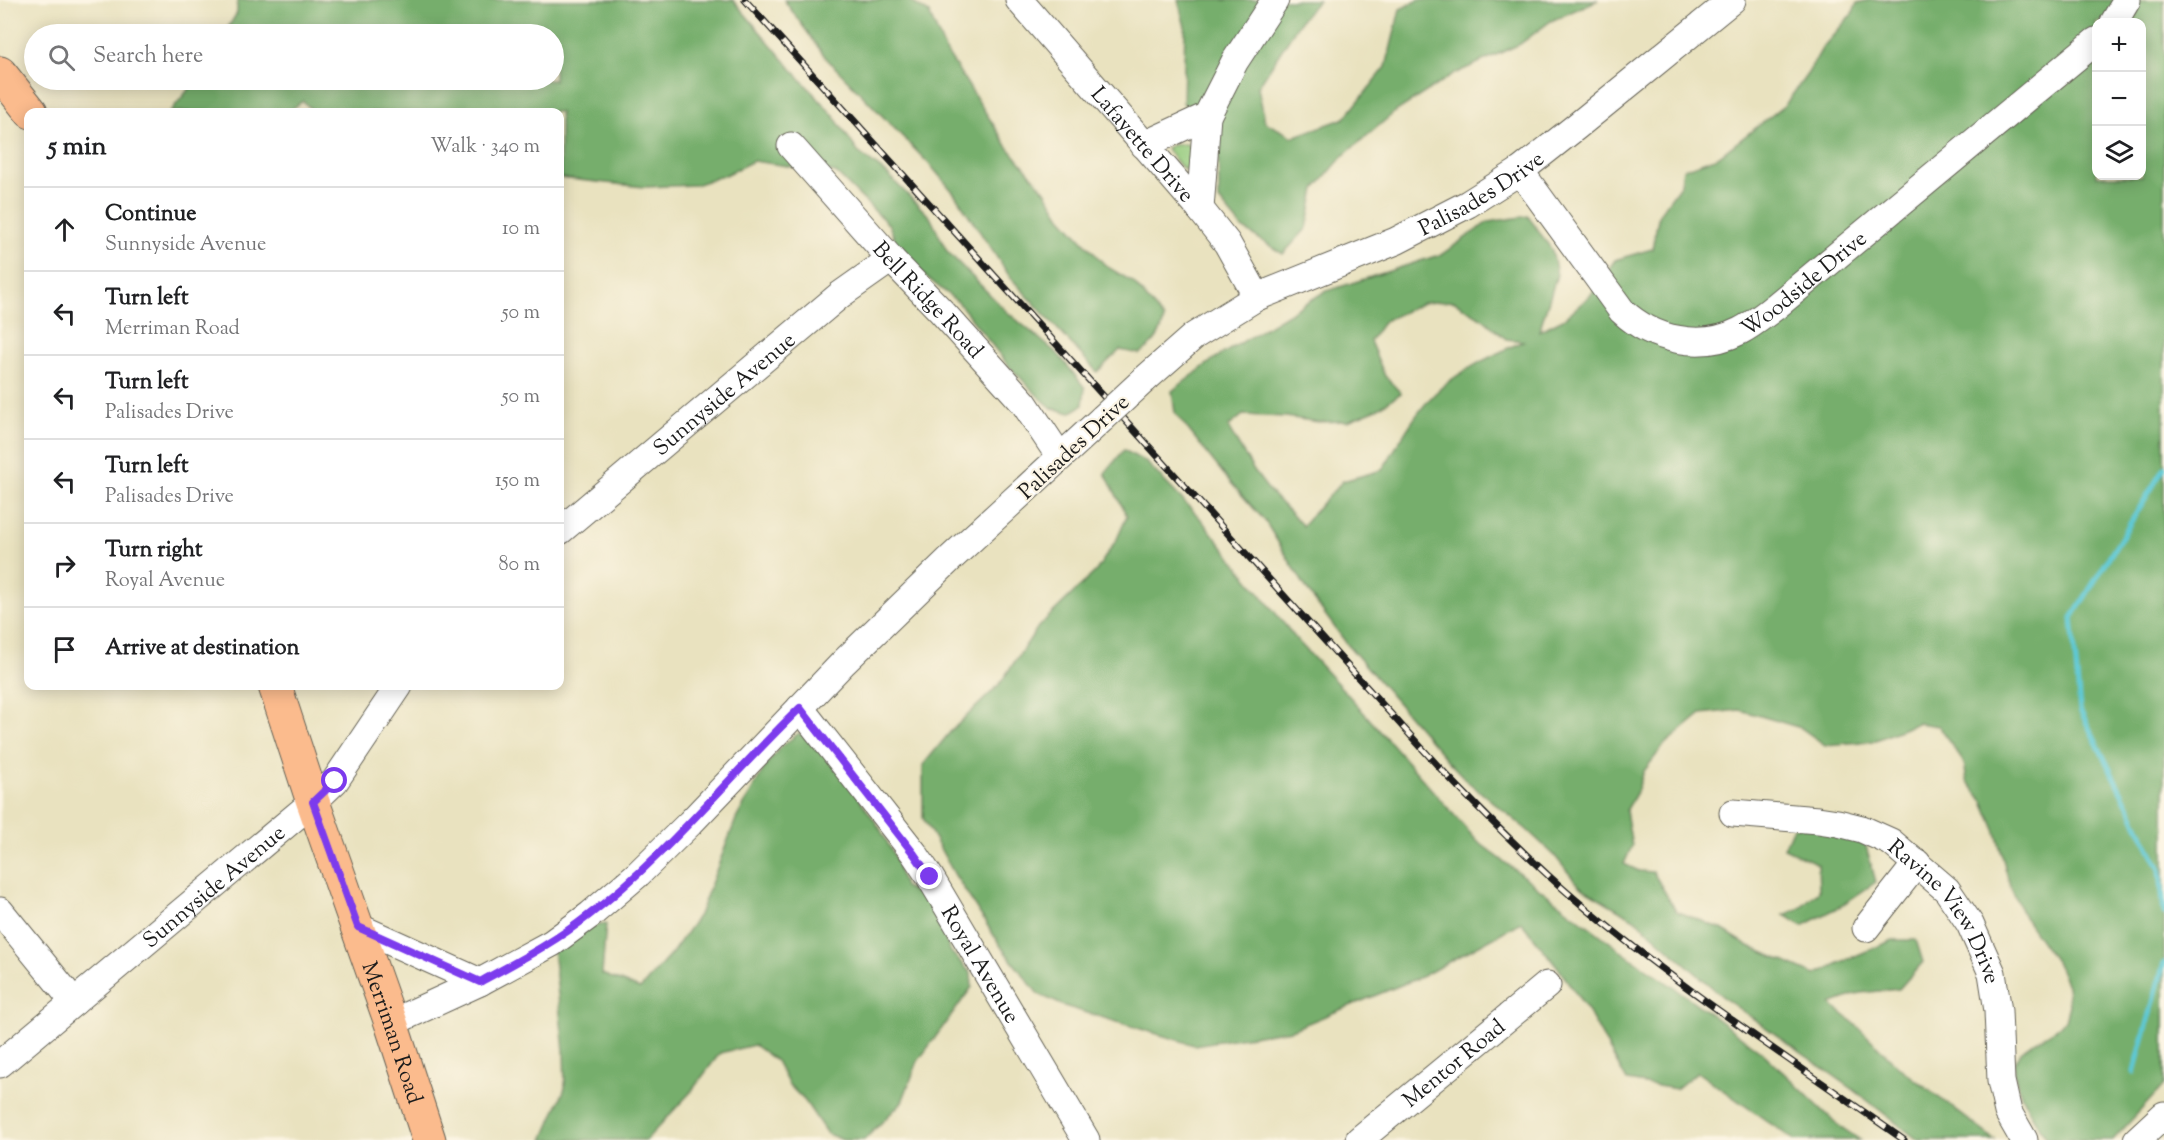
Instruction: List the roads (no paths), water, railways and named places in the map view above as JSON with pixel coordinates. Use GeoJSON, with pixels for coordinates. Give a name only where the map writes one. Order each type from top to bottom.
{"type":"FeatureCollection","features":[{"type":"Feature","properties":{"kind":"main road"},"geometry":{"type":"LineString","coordinates":[[0,73],[28,108]]}},
{"type":"Feature","properties":{"kind":"main road","name":"Merriman Road"},"geometry":{"type":"LineString","coordinates":[[276,690],[429,1140]]}},
{"type":"Feature","properties":{"kind":"street","name":"Lafayette Drive"},"geometry":{"type":"LineString","coordinates":[[1019,0],[1200,209],[1227,243],[1257,297]]}},
{"type":"Feature","properties":{"kind":"street"},"geometry":{"type":"LineString","coordinates":[[1042,27],[1044,0]]}},
{"type":"Feature","properties":{"kind":"street"},"geometry":{"type":"LineString","coordinates":[[1200,209],[1207,116],[1235,61],[1275,0]]}},
{"type":"Feature","properties":{"kind":"street","name":"Palisades Drive"},"geometry":{"type":"LineString","coordinates":[[391,1023],[480,982],[552,942],[590,915],[638,874],[844,662],[1060,457],[1194,336],[1257,297],[1396,241],[1468,204],[1520,171],[1732,0]]}},
{"type":"Feature","properties":{"kind":"street"},"geometry":{"type":"LineString","coordinates":[[2116,18],[2127,0]]}},
{"type":"Feature","properties":{"kind":"street","name":"Woodside Drive"},"geometry":{"type":"LineString","coordinates":[[1520,171],[1622,311],[1632,321],[1646,329],[1678,340],[1710,340],[1726,337],[1752,324],[1775,307],[2092,45]]}},
{"type":"Feature","properties":{"kind":"street"},"geometry":{"type":"LineString","coordinates":[[1144,145],[1207,116]]}},
{"type":"Feature","properties":{"kind":"street","name":"Bell Ridge Road"},"geometry":{"type":"LineString","coordinates":[[791,146],[891,259],[1024,403],[1060,457]]}},
{"type":"Feature","properties":{"kind":"street","name":"Sunnyside Avenue"},"geometry":{"type":"LineString","coordinates":[[564,528],[840,295],[891,259]]}},
{"type":"Feature","properties":{"kind":"street","name":"Sunnyside Avenue"},"geometry":{"type":"LineString","coordinates":[[0,1064],[313,802],[335,781],[396,690]]}},
{"type":"Feature","properties":{"kind":"street","name":"Royal Avenue"},"geometry":{"type":"LineString","coordinates":[[800,708],[930,877],[1086,1140]]}},
{"type":"Feature","properties":{"kind":"street","name":"Ravine View Drive"},"geometry":{"type":"LineString","coordinates":[[1733,813],[1818,820],[1854,827],[1891,842],[1947,890],[1970,924],[1992,973],[1998,1011],[2001,1082],[2008,1112],[2024,1140]]}},
{"type":"Feature","properties":{"kind":"street"},"geometry":{"type":"LineString","coordinates":[[1866,928],[1917,863]]}},
{"type":"Feature","properties":{"kind":"street"},"geometry":{"type":"LineString","coordinates":[[0,911],[74,1002]]}},
{"type":"Feature","properties":{"kind":"street"},"geometry":{"type":"LineString","coordinates":[[358,927],[480,982]]}},
{"type":"Feature","properties":{"kind":"street","name":"Mentor Road"},"geometry":{"type":"LineString","coordinates":[[1359,1140],[1547,985]]}},
{"type":"Feature","properties":{"kind":"street"},"geometry":{"type":"LineString","coordinates":[[2138,1140],[2164,1114]]}},
{"type":"Feature","properties":{"kind":"waterway"},"geometry":{"type":"LineString","coordinates":[[2164,468],[2072,618],[2080,710],[2160,869],[2164,913]]}},
{"type":"Feature","properties":{"kind":"waterway"},"geometry":{"type":"LineString","coordinates":[[2134,1072],[2164,963]]}},
{"type":"Feature","properties":{"kind":"railway"},"geometry":{"type":"LineString","coordinates":[[745,0],[1439,767],[1506,835],[1576,900],[1655,964],[1904,1140]]}}]}
